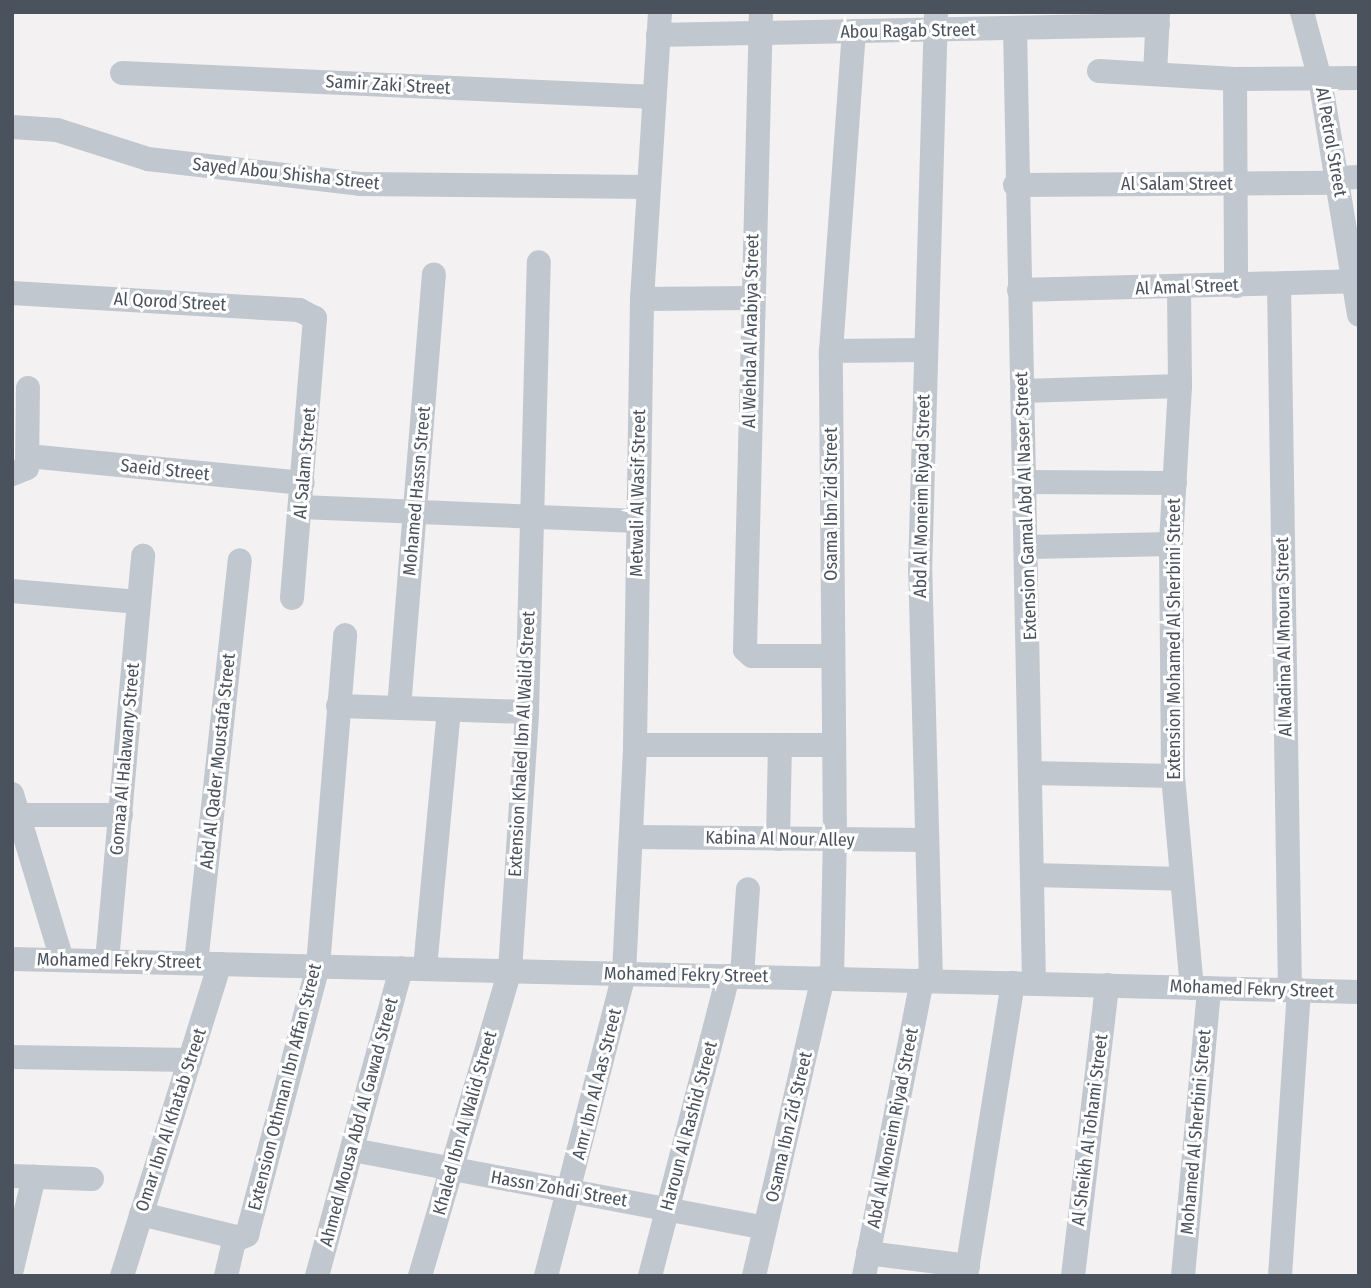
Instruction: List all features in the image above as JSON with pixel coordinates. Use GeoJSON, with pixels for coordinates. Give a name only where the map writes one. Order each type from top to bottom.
{"type":"FeatureCollection","features":[{"type":"Feature","properties":{"kind":"street","name":"Al Petrol Street"},"geometry":{"type":"LineString","coordinates":[[1302,12],[1345,179],[1359,315]]}},
{"type":"Feature","properties":{"kind":"street"},"geometry":{"type":"LineString","coordinates":[[1155,74],[1158,19]]}},
{"type":"Feature","properties":{"kind":"street","name":"Abou Ragab Street"},"geometry":{"type":"LineString","coordinates":[[659,23],[761,23],[854,32],[936,21],[1015,28],[1158,19]]}},
{"type":"Feature","properties":{"kind":"street","name":"Abd Al Moneim Riyad Street"},"geometry":{"type":"LineString","coordinates":[[866,1264],[927,981],[927,840],[920,572],[924,350],[936,21]]}},
{"type":"Feature","properties":{"kind":"street","name":"Metwali Al Wasif Street"},"geometry":{"type":"LineString","coordinates":[[624,974],[633,838],[642,299],[659,23]]}},
{"type":"Feature","properties":{"kind":"street","name":"Al Wehda Al Arabiya Street"},"geometry":{"type":"LineString","coordinates":[[761,23],[751,298],[745,650],[752,656],[831,656]]}},
{"type":"Feature","properties":{"kind":"street","name":"Extension Gamal Abd Al Naser Street"},"geometry":{"type":"LineString","coordinates":[[967,1271],[1024,983],[1033,875],[1029,547],[1015,185],[1015,28]]}},
{"type":"Feature","properties":{"kind":"street","name":"Osama Ibn Zid Street"},"geometry":{"type":"LineString","coordinates":[[754,1276],[827,978],[835,839],[831,656],[831,351],[854,32]]}},
{"type":"Feature","properties":{"kind":"street"},"geometry":{"type":"LineString","coordinates":[[1099,71],[1235,79],[1359,78]]}},
{"type":"Feature","properties":{"kind":"street","name":"Samir Zaki Street"},"geometry":{"type":"LineString","coordinates":[[122,73],[654,97]]}},
{"type":"Feature","properties":{"kind":"street"},"geometry":{"type":"LineString","coordinates":[[1235,79],[1233,184],[1236,286]]}},
{"type":"Feature","properties":{"kind":"street","name":"Sayed Abou Shisha Street"},"geometry":{"type":"LineString","coordinates":[[12,127],[57,130],[148,159],[360,184],[648,187]]}},
{"type":"Feature","properties":{"kind":"street","name":"Al Salam Street"},"geometry":{"type":"LineString","coordinates":[[1015,185],[1233,184],[1345,179]]}},
{"type":"Feature","properties":{"kind":"street","name":"Extension Khaled Ibn Al Walid Street"},"geometry":{"type":"LineString","coordinates":[[510,970],[527,712],[529,517],[539,262]]}},
{"type":"Feature","properties":{"kind":"street","name":"Al Amal Street"},"geometry":{"type":"LineString","coordinates":[[1019,290],[1179,289],[1279,284],[1355,268]]}},
{"type":"Feature","properties":{"kind":"street","name":"Mohamed Hassn Street"},"geometry":{"type":"LineString","coordinates":[[399,708],[434,274]]}},
{"type":"Feature","properties":{"kind":"street","name":"Al Madina Al Mnoura Street"},"geometry":{"type":"LineString","coordinates":[[1279,284],[1295,990],[1280,1276]]}},
{"type":"Feature","properties":{"kind":"street","name":"Extension Mohamed Al Sherbini Street"},"geometry":{"type":"LineString","coordinates":[[1179,289],[1180,386],[1171,544],[1173,776],[1181,879],[1200,988]]}},
{"type":"Feature","properties":{"kind":"street","name":"Al Qorod Street"},"geometry":{"type":"LineString","coordinates":[[12,293],[299,310],[309,312],[318,327]]}},
{"type":"Feature","properties":{"kind":"street"},"geometry":{"type":"LineString","coordinates":[[642,299],[751,298]]}},
{"type":"Feature","properties":{"kind":"street","name":"Al Salam Street"},"geometry":{"type":"LineString","coordinates":[[292,598],[318,327]]}},
{"type":"Feature","properties":{"kind":"street"},"geometry":{"type":"LineString","coordinates":[[831,351],[924,350]]}},
{"type":"Feature","properties":{"kind":"street"},"geometry":{"type":"LineString","coordinates":[[1023,391],[1180,386]]}},
{"type":"Feature","properties":{"kind":"street","name":"Saeid Street"},"geometry":{"type":"LineString","coordinates":[[28,388],[20,465],[302,495],[415,512],[638,521]]}},
{"type":"Feature","properties":{"kind":"street"},"geometry":{"type":"LineString","coordinates":[[1027,482],[1175,483]]}},
{"type":"Feature","properties":{"kind":"street"},"geometry":{"type":"LineString","coordinates":[[1029,547],[1171,544]]}},
{"type":"Feature","properties":{"kind":"street","name":"Gomaa Al Halawany Street"},"geometry":{"type":"LineString","coordinates":[[107,961],[143,556]]}},
{"type":"Feature","properties":{"kind":"street","name":"Abd Al Qader Moustafa Street"},"geometry":{"type":"LineString","coordinates":[[208,963],[240,560]]}},
{"type":"Feature","properties":{"kind":"street"},"geometry":{"type":"LineString","coordinates":[[12,591],[139,602]]}},
{"type":"Feature","properties":{"kind":"street","name":"Extension Othman Ibn Affan Street"},"geometry":{"type":"LineString","coordinates":[[226,1276],[235,1237],[247,1235],[318,966],[345,635]]}},
{"type":"Feature","properties":{"kind":"street"},"geometry":{"type":"LineString","coordinates":[[338,706],[527,712]]}},
{"type":"Feature","properties":{"kind":"street"},"geometry":{"type":"LineString","coordinates":[[425,968],[449,710]]}},
{"type":"Feature","properties":{"kind":"street"},"geometry":{"type":"LineString","coordinates":[[635,745],[833,745]]}},
{"type":"Feature","properties":{"kind":"street"},"geometry":{"type":"LineString","coordinates":[[778,839],[780,745]]}},
{"type":"Feature","properties":{"kind":"street"},"geometry":{"type":"LineString","coordinates":[[1031,773],[1173,776]]}},
{"type":"Feature","properties":{"kind":"street"},"geometry":{"type":"LineString","coordinates":[[62,960],[14,804],[121,814]]}},
{"type":"Feature","properties":{"kind":"street","name":"Kabina Al Nour Alley"},"geometry":{"type":"LineString","coordinates":[[633,838],[927,840]]}},
{"type":"Feature","properties":{"kind":"street"},"geometry":{"type":"LineString","coordinates":[[1033,875],[1181,879]]}},
{"type":"Feature","properties":{"kind":"street","name":"Haroun Al Rashid Street"},"geometry":{"type":"LineString","coordinates":[[650,1276],[667,1208],[735,976],[748,889]]}},
{"type":"Feature","properties":{"kind":"street","name":"Mohamed Fekry Street"},"geometry":{"type":"LineString","coordinates":[[12,959],[1359,992]]}},
{"type":"Feature","properties":{"kind":"street","name":"Omar Ibn Al Khatab Street"},"geometry":{"type":"LineString","coordinates":[[122,1276],[190,1060],[208,963]]}},
{"type":"Feature","properties":{"kind":"street","name":"Ahmed Mousa Abd Al Gawad Street"},"geometry":{"type":"LineString","coordinates":[[317,1276],[401,968]]}},
{"type":"Feature","properties":{"kind":"street","name":"Khaled Ibn Al Walid Street"},"geometry":{"type":"LineString","coordinates":[[420,1276],[510,970]]}},
{"type":"Feature","properties":{"kind":"street","name":"Amr Ibn Al Aas Street"},"geometry":{"type":"LineString","coordinates":[[546,1276],[571,1191],[624,974]]}},
{"type":"Feature","properties":{"kind":"street","name":"Al Sheikh Al Tohami Street"},"geometry":{"type":"LineString","coordinates":[[1073,1276],[1107,985]]}},
{"type":"Feature","properties":{"kind":"street","name":"Mohamed Al Sherbini Street"},"geometry":{"type":"LineString","coordinates":[[1183,1276],[1200,988]]}},
{"type":"Feature","properties":{"kind":"street"},"geometry":{"type":"LineString","coordinates":[[12,1058],[190,1060]]}},
{"type":"Feature","properties":{"kind":"street","name":"Hassn Zohdi Street"},"geometry":{"type":"LineString","coordinates":[[353,1150],[765,1228]]}},
{"type":"Feature","properties":{"kind":"street"},"geometry":{"type":"LineString","coordinates":[[12,1269],[23,1177],[92,1180]]}},
{"type":"Feature","properties":{"kind":"street"},"geometry":{"type":"LineString","coordinates":[[141,1214],[235,1237]]}},
{"type":"Feature","properties":{"kind":"street"},"geometry":{"type":"LineString","coordinates":[[866,1264],[967,1271]]}}]}
